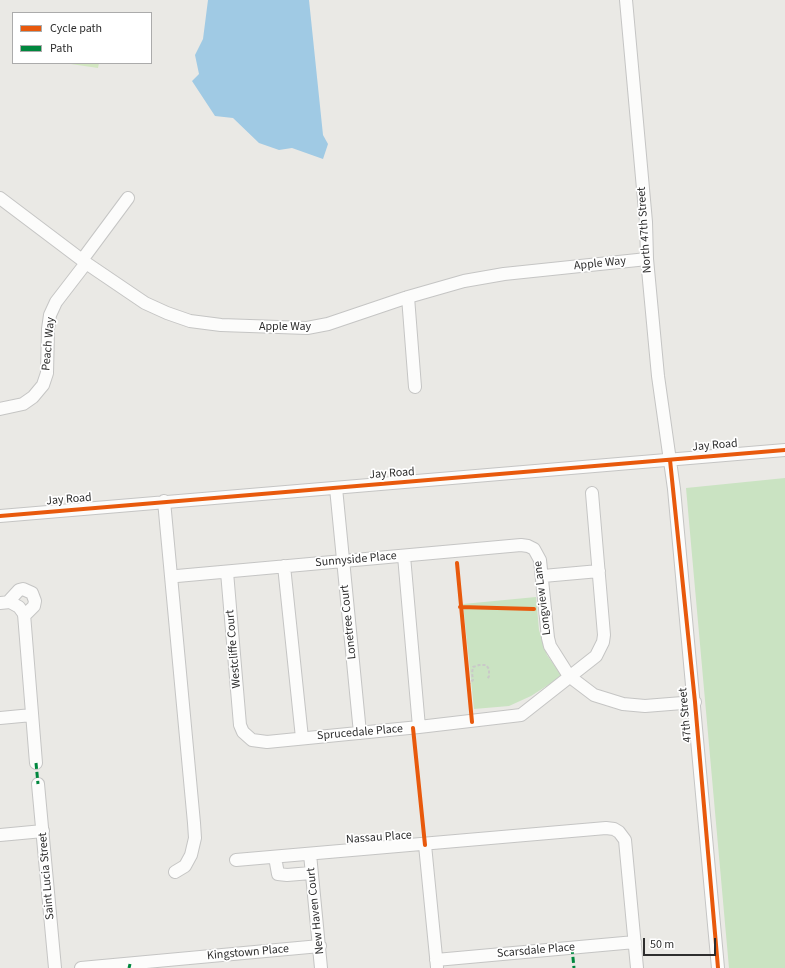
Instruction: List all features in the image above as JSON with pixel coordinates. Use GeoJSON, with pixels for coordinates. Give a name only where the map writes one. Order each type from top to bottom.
{"type":"FeatureCollection","features":[{"type":"Feature","properties":{"kind":"street","name":"North 47th Street"},"geometry":{"type":"LineString","coordinates":[[626,0],[658,376],[670,460]]}},
{"type":"Feature","properties":{"kind":"street","name":"Apple Way"},"geometry":{"type":"LineString","coordinates":[[0,198],[84,261],[145,303],[190,321],[221,325],[307,328],[328,324],[408,297],[464,281],[504,274],[647,259]]}},
{"type":"Feature","properties":{"kind":"street","name":"Peach Way"},"geometry":{"type":"LineString","coordinates":[[0,410],[23,404],[33,397],[43,385],[47,373],[48,329],[50,315],[56,302],[128,198]]}},
{"type":"Feature","properties":{"kind":"street"},"geometry":{"type":"LineString","coordinates":[[408,297],[415,387]]}},
{"type":"Feature","properties":{"kind":"street","name":"Jay Road"},"geometry":{"type":"LineString","coordinates":[[0,516],[164,501],[785,450]]}},
{"type":"Feature","properties":{"kind":"street","name":"47th Street"},"geometry":{"type":"LineString","coordinates":[[670,460],[695,702],[718,968]]}},
{"type":"Feature","properties":{"kind":"street","name":"Lonetree Court"},"geometry":{"type":"LineString","coordinates":[[336,488],[360,733]]}},
{"type":"Feature","properties":{"kind":"street","name":"Sprucedale Place"},"geometry":{"type":"LineString","coordinates":[[240,725],[247,736],[258,742],[419,728],[521,715],[596,656],[603,642],[604,635],[592,493]]}},
{"type":"Feature","properties":{"kind":"street"},"geometry":{"type":"LineString","coordinates":[[164,501],[194,823],[194,838],[191,855],[185,866],[176,872]]}},
{"type":"Feature","properties":{"kind":"street","name":"Sunnyside Place"},"geometry":{"type":"LineString","coordinates":[[177,576],[521,545],[534,549]]}},
{"type":"Feature","properties":{"kind":"street","name":"Longview Lane"},"geometry":{"type":"LineString","coordinates":[[534,549],[540,560],[543,576],[548,638],[554,653],[569,676],[594,695],[623,704],[644,706],[695,702]]}},
{"type":"Feature","properties":{"kind":"street"},"geometry":{"type":"LineString","coordinates":[[404,556],[419,728]]}},
{"type":"Feature","properties":{"kind":"street"},"geometry":{"type":"LineString","coordinates":[[284,566],[302,738]]}},
{"type":"Feature","properties":{"kind":"street"},"geometry":{"type":"LineString","coordinates":[[543,576],[599,571]]}},
{"type":"Feature","properties":{"kind":"street","name":"Westcliffe Court"},"geometry":{"type":"LineString","coordinates":[[227,572],[240,725]]}},
{"type":"Feature","properties":{"kind":"street"},"geometry":{"type":"LineString","coordinates":[[24,616],[34,606],[34,597],[32,593],[23,589],[19,590],[6,602],[19,607],[24,616],[36,763]]}},
{"type":"Feature","properties":{"kind":"street"},"geometry":{"type":"LineString","coordinates":[[0,718],[32,715]]}},
{"type":"Feature","properties":{"kind":"street","name":"Saint Lucia Street"},"geometry":{"type":"LineString","coordinates":[[38,784],[55,968]]}},
{"type":"Feature","properties":{"kind":"street","name":"Nassau Place"},"geometry":{"type":"LineString","coordinates":[[236,860],[425,845],[606,828],[618,832],[625,840],[635,942]]}},
{"type":"Feature","properties":{"kind":"street"},"geometry":{"type":"LineString","coordinates":[[0,835],[43,832]]}},
{"type":"Feature","properties":{"kind":"street"},"geometry":{"type":"LineString","coordinates":[[425,845],[437,964]]}},
{"type":"Feature","properties":{"kind":"street","name":"New Haven Court"},"geometry":{"type":"LineString","coordinates":[[310,854],[321,968]]}},
{"type":"Feature","properties":{"kind":"street"},"geometry":{"type":"LineString","coordinates":[[275,857],[278,874],[287,875],[311,873]]}},
{"type":"Feature","properties":{"kind":"street"},"geometry":{"type":"LineString","coordinates":[[635,942],[637,968]]}},
{"type":"Feature","properties":{"kind":"street","name":"Scarsdale Place"},"geometry":{"type":"LineString","coordinates":[[437,964],[635,942]]}},
{"type":"Feature","properties":{"kind":"street","name":"Kingstown Place"},"geometry":{"type":"LineString","coordinates":[[81,968],[202,962],[320,946]]}},
{"type":"Feature","properties":{"kind":"path"},"geometry":{"type":"LineString","coordinates":[[468,685],[473,680],[473,667],[478,664],[486,665],[489,669],[489,676],[486,680]]}},
{"type":"Feature","properties":{"kind":"green space"},"geometry":{"type":"Polygon","coordinates":[[[71,64],[99,64],[98,68],[71,64]]]}},
{"type":"Feature","properties":{"kind":"green space"},"geometry":{"type":"Polygon","coordinates":[[[785,478],[785,968],[729,968],[686,488],[785,478]]]}},
{"type":"Feature","properties":{"kind":"green space"},"geometry":{"type":"Polygon","coordinates":[[[536,597],[539,630],[547,655],[562,676],[531,696],[509,706],[474,709],[463,604],[536,597]]]}},
{"type":"Feature","properties":{"kind":"water"},"geometry":{"type":"Polygon","coordinates":[[[208,0],[309,0],[323,135],[328,144],[323,159],[292,148],[279,150],[259,143],[233,118],[215,116],[192,81],[199,74],[195,55],[203,39],[208,0]]]}},
{"type":"Feature","properties":{"kind":"marked path"},"geometry":{"type":"LineString","coordinates":[[36,763],[38,784]]}},
{"type":"Feature","properties":{"kind":"marked path"},"geometry":{"type":"LineString","coordinates":[[572,948],[574,968]]}},
{"type":"Feature","properties":{"kind":"marked path"},"geometry":{"type":"LineString","coordinates":[[129,968],[130,964]]}},
{"type":"Feature","properties":{"kind":"cycle path"},"geometry":{"type":"LineString","coordinates":[[0,516],[785,450]]}},
{"type":"Feature","properties":{"kind":"cycle path"},"geometry":{"type":"LineString","coordinates":[[670,460],[695,702],[718,968]]}},
{"type":"Feature","properties":{"kind":"cycle path"},"geometry":{"type":"LineString","coordinates":[[457,563],[472,722]]}},
{"type":"Feature","properties":{"kind":"cycle path"},"geometry":{"type":"LineString","coordinates":[[460,607],[534,609]]}},
{"type":"Feature","properties":{"kind":"cycle path"},"geometry":{"type":"LineString","coordinates":[[413,728],[425,845]]}}]}
